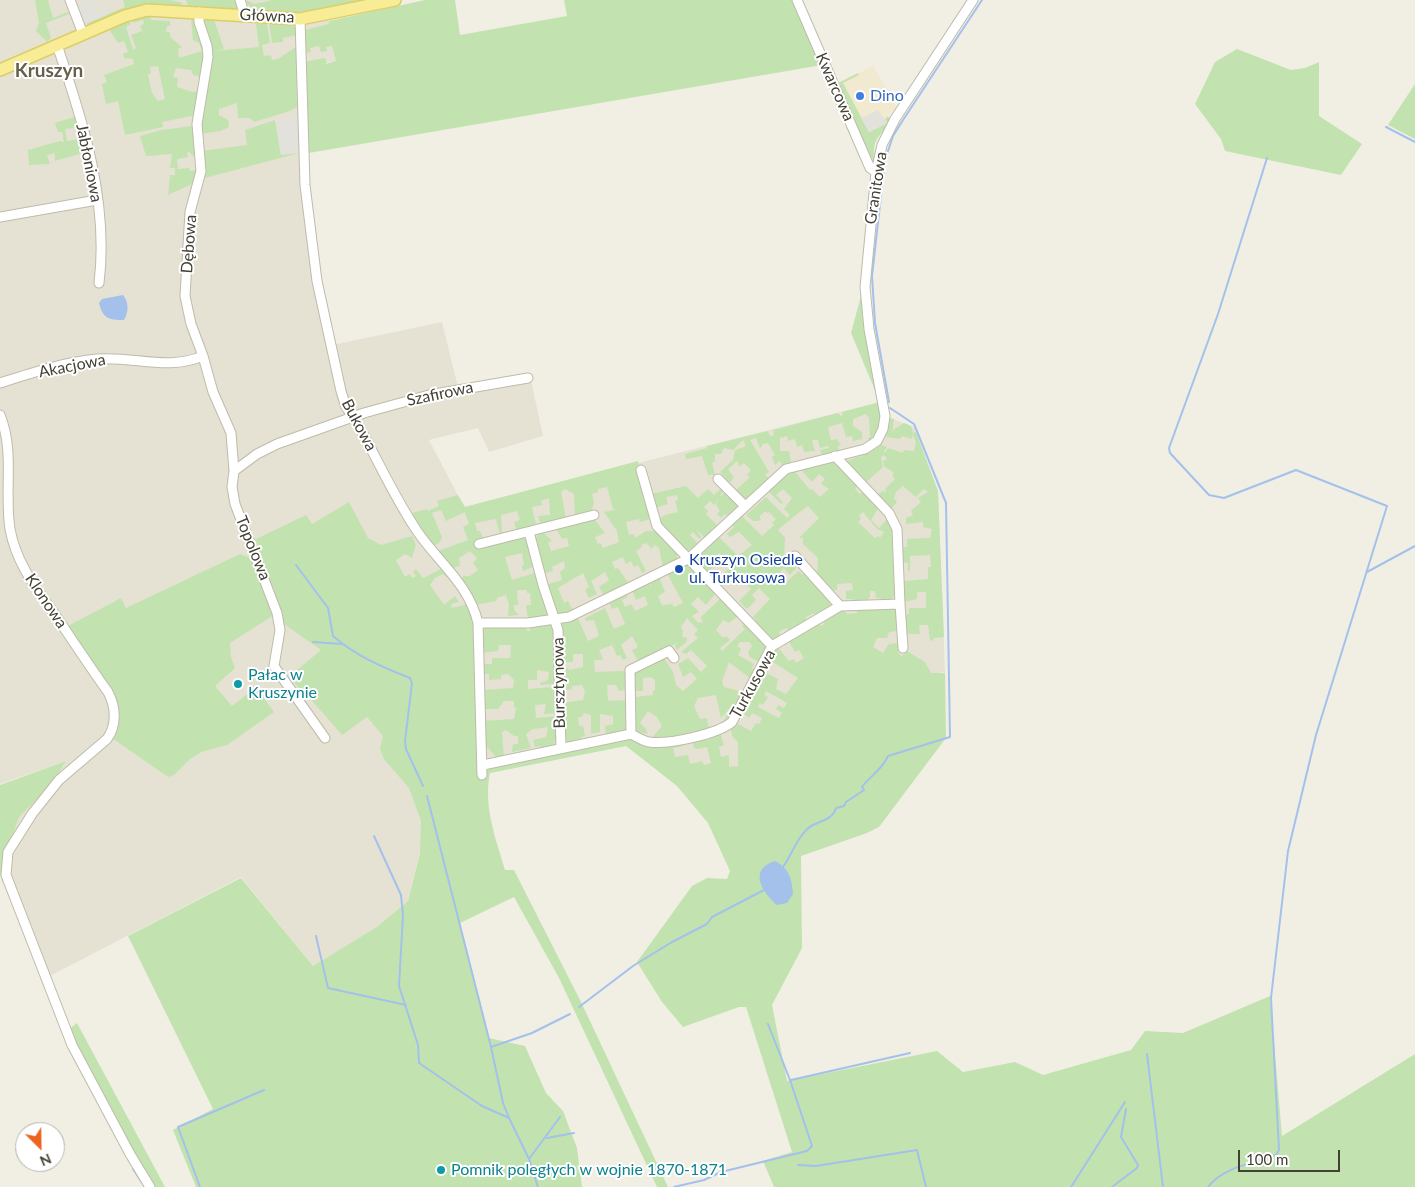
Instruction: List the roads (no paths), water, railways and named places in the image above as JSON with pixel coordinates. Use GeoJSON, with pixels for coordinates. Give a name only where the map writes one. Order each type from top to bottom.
{"type":"FeatureCollection","features":[{"type":"Feature","properties":{"kind":"main road","name":"Główna"},"geometry":{"type":"LineString","coordinates":[[0,70],[124,16],[145,10],[300,19],[395,0]]}},
{"type":"Feature","properties":{"kind":"street"},"geometry":{"type":"LineString","coordinates":[[70,0],[83,34]]}},
{"type":"Feature","properties":{"kind":"street"},"geometry":{"type":"LineString","coordinates":[[240,0],[245,16]]}},
{"type":"Feature","properties":{"kind":"street","name":"Kwarcowa"},"geometry":{"type":"LineString","coordinates":[[797,0],[870,168],[876,172]]}},
{"type":"Feature","properties":{"kind":"street","name":"Granitowa"},"geometry":{"type":"LineString","coordinates":[[835,456],[865,449],[876,441],[883,429],[885,416],[868,329],[865,287],[876,172],[882,145],[895,118],[973,0]]}},
{"type":"Feature","properties":{"kind":"street","name":"Dębowa"},"geometry":{"type":"LineString","coordinates":[[199,12],[199,22],[207,46],[208,57],[197,123],[201,171],[190,212],[185,296],[191,324],[203,356],[213,392],[231,433],[234,471]]}},
{"type":"Feature","properties":{"kind":"street","name":"Bukowa"},"geometry":{"type":"LineString","coordinates":[[300,19],[305,185],[317,281],[346,407],[417,532],[465,590],[478,623],[482,775]]}},
{"type":"Feature","properties":{"kind":"street","name":"Jabłoniowa"},"geometry":{"type":"LineString","coordinates":[[57,45],[85,130],[98,200],[103,255],[100,283]]}},
{"type":"Feature","properties":{"kind":"street"},"geometry":{"type":"LineString","coordinates":[[0,217],[98,200]]}},
{"type":"Feature","properties":{"kind":"street","name":"Akacjowa"},"geometry":{"type":"LineString","coordinates":[[0,383],[56,366],[96,359],[122,358],[168,364],[203,356]]}},
{"type":"Feature","properties":{"kind":"street","name":"Szafirowa"},"geometry":{"type":"LineString","coordinates":[[353,417],[429,395],[528,378]]}},
{"type":"Feature","properties":{"kind":"street"},"geometry":{"type":"LineString","coordinates":[[329,425],[340,418],[346,407]]}},
{"type":"Feature","properties":{"kind":"street","name":"Klonowa"},"geometry":{"type":"LineString","coordinates":[[0,415],[6,431],[9,462],[10,527],[18,558],[108,692],[114,708],[111,734],[100,746],[59,780],[16,836],[8,852],[6,876],[72,1045],[130,1154],[150,1187]]}},
{"type":"Feature","properties":{"kind":"street"},"geometry":{"type":"LineString","coordinates":[[234,471],[257,454],[277,444],[353,417]]}},
{"type":"Feature","properties":{"kind":"street"},"geometry":{"type":"LineString","coordinates":[[478,623],[509,624],[555,620],[573,614],[688,559],[786,469],[835,456],[888,512],[897,529],[903,648]]}},
{"type":"Feature","properties":{"kind":"street"},"geometry":{"type":"LineString","coordinates":[[641,470],[657,526],[772,646]]}},
{"type":"Feature","properties":{"kind":"street","name":"Topolowa"},"geometry":{"type":"LineString","coordinates":[[234,471],[232,487],[235,504],[280,622],[274,666],[326,738]]}},
{"type":"Feature","properties":{"kind":"street"},"geometry":{"type":"LineString","coordinates":[[718,479],[745,506]]}},
{"type":"Feature","properties":{"kind":"street"},"geometry":{"type":"LineString","coordinates":[[479,544],[594,515]]}},
{"type":"Feature","properties":{"kind":"street","name":"Bursztynowa"},"geometry":{"type":"LineString","coordinates":[[530,532],[543,585],[558,630],[561,748]]}},
{"type":"Feature","properties":{"kind":"street"},"geometry":{"type":"LineString","coordinates":[[795,556],[840,606]]}},
{"type":"Feature","properties":{"kind":"street","name":"Turkusowa"},"geometry":{"type":"LineString","coordinates":[[632,734],[647,742],[666,742],[724,729],[732,722],[772,646],[840,606],[900,604]]}},
{"type":"Feature","properties":{"kind":"street"},"geometry":{"type":"LineString","coordinates":[[483,766],[632,734],[630,670],[669,651],[674,658]]}},
{"type":"Feature","properties":{"kind":"water"},"geometry":{"type":"Polygon","coordinates":[[[123,295],[128,307],[124,320],[107,318],[102,312],[99,303],[102,299],[123,295]]]}},
{"type":"Feature","properties":{"kind":"water"},"geometry":{"type":"Polygon","coordinates":[[[775,861],[784,867],[789,874],[793,894],[787,903],[777,905],[767,894],[760,882],[762,870],[766,865],[775,861]]]}},
{"type":"Feature","properties":{"kind":"waterway"},"geometry":{"type":"LineString","coordinates":[[889,402],[875,323],[872,276],[885,160],[893,136],[982,0]]}},
{"type":"Feature","properties":{"kind":"waterway"},"geometry":{"type":"LineString","coordinates":[[1386,127],[1415,142]]}},
{"type":"Feature","properties":{"kind":"waterway"},"geometry":{"type":"LineString","coordinates":[[1208,1187],[1214,1180],[1230,1170],[1276,1155],[1279,1150],[1271,998],[1288,851],[1316,735],[1387,506],[1296,470],[1224,498],[1209,495],[1170,453],[1169,448],[1218,314],[1267,158]]}},
{"type":"Feature","properties":{"kind":"waterway"},"geometry":{"type":"LineString","coordinates":[[783,867],[808,828],[830,817],[836,808],[844,806],[846,802],[864,790],[862,787],[883,765],[888,756],[950,737],[946,503],[914,424],[890,408]]}},
{"type":"Feature","properties":{"kind":"waterway"},"geometry":{"type":"LineString","coordinates":[[1367,572],[1415,546]]}},
{"type":"Feature","properties":{"kind":"waterway"},"geometry":{"type":"LineString","coordinates":[[296,565],[328,608],[333,636],[360,655],[410,678],[412,683],[405,741],[406,749],[423,786]]}},
{"type":"Feature","properties":{"kind":"waterway"},"geometry":{"type":"LineString","coordinates":[[313,642],[342,644]]}},
{"type":"Feature","properties":{"kind":"waterway"},"geometry":{"type":"LineString","coordinates":[[427,796],[491,1047],[503,1103],[509,1118]]}},
{"type":"Feature","properties":{"kind":"waterway"},"geometry":{"type":"LineString","coordinates":[[374,836],[401,895],[403,915],[399,986],[418,1045],[419,1063],[482,1106],[509,1118],[529,1159],[538,1187]]}},
{"type":"Feature","properties":{"kind":"waterway"},"geometry":{"type":"LineString","coordinates":[[579,1007],[633,966],[672,942],[707,924],[712,917],[764,890]]}},
{"type":"Feature","properties":{"kind":"waterway"},"geometry":{"type":"LineString","coordinates":[[316,936],[328,988],[406,1005]]}},
{"type":"Feature","properties":{"kind":"waterway"},"geometry":{"type":"LineString","coordinates":[[491,1047],[532,1033],[570,1014]]}},
{"type":"Feature","properties":{"kind":"waterway"},"geometry":{"type":"LineString","coordinates":[[674,1187],[704,1180],[721,1172],[807,1151],[812,1146],[790,1080],[768,1024]]}},
{"type":"Feature","properties":{"kind":"waterway"},"geometry":{"type":"LineString","coordinates":[[791,1080],[910,1053]]}},
{"type":"Feature","properties":{"kind":"waterway"},"geometry":{"type":"LineString","coordinates":[[1147,1054],[1163,1187]]}},
{"type":"Feature","properties":{"kind":"waterway"},"geometry":{"type":"LineString","coordinates":[[200,1187],[178,1127],[264,1090]]}},
{"type":"Feature","properties":{"kind":"waterway"},"geometry":{"type":"LineString","coordinates":[[1071,1187],[1125,1102]]}},
{"type":"Feature","properties":{"kind":"waterway"},"geometry":{"type":"LineString","coordinates":[[1112,1187],[1137,1168],[1138,1165],[1121,1137],[1126,1109]]}},
{"type":"Feature","properties":{"kind":"waterway"},"geometry":{"type":"LineString","coordinates":[[529,1159],[560,1117]]}},
{"type":"Feature","properties":{"kind":"waterway"},"geometry":{"type":"LineString","coordinates":[[547,1138],[574,1133]]}},
{"type":"Feature","properties":{"kind":"waterway"},"geometry":{"type":"LineString","coordinates":[[798,1165],[816,1166],[917,1150],[926,1187]]}},
{"type":"Feature","properties":{"kind":"waterway"},"geometry":{"type":"LineString","coordinates":[[133,1169],[145,1187]]}},
{"type":"Feature","properties":{"kind":"place","name":"Dino"},"geometry":{"type":"Point","coordinates":[860,96]}},
{"type":"Feature","properties":{"kind":"place","name":"Kruszyn Osiedle ul. Turkusowa"},"geometry":{"type":"Point","coordinates":[679,569]}},
{"type":"Feature","properties":{"kind":"place","name":"Pałac w Kruszynie"},"geometry":{"type":"Point","coordinates":[238,684]}},
{"type":"Feature","properties":{"kind":"place","name":"Pomnik poległych w wojnie 1870-1871"},"geometry":{"type":"Point","coordinates":[441,1170]}},
{"type":"Feature","properties":{"kind":"district","name":"Kruszyn"},"geometry":{"type":"Point","coordinates":[49,71]}}]}
